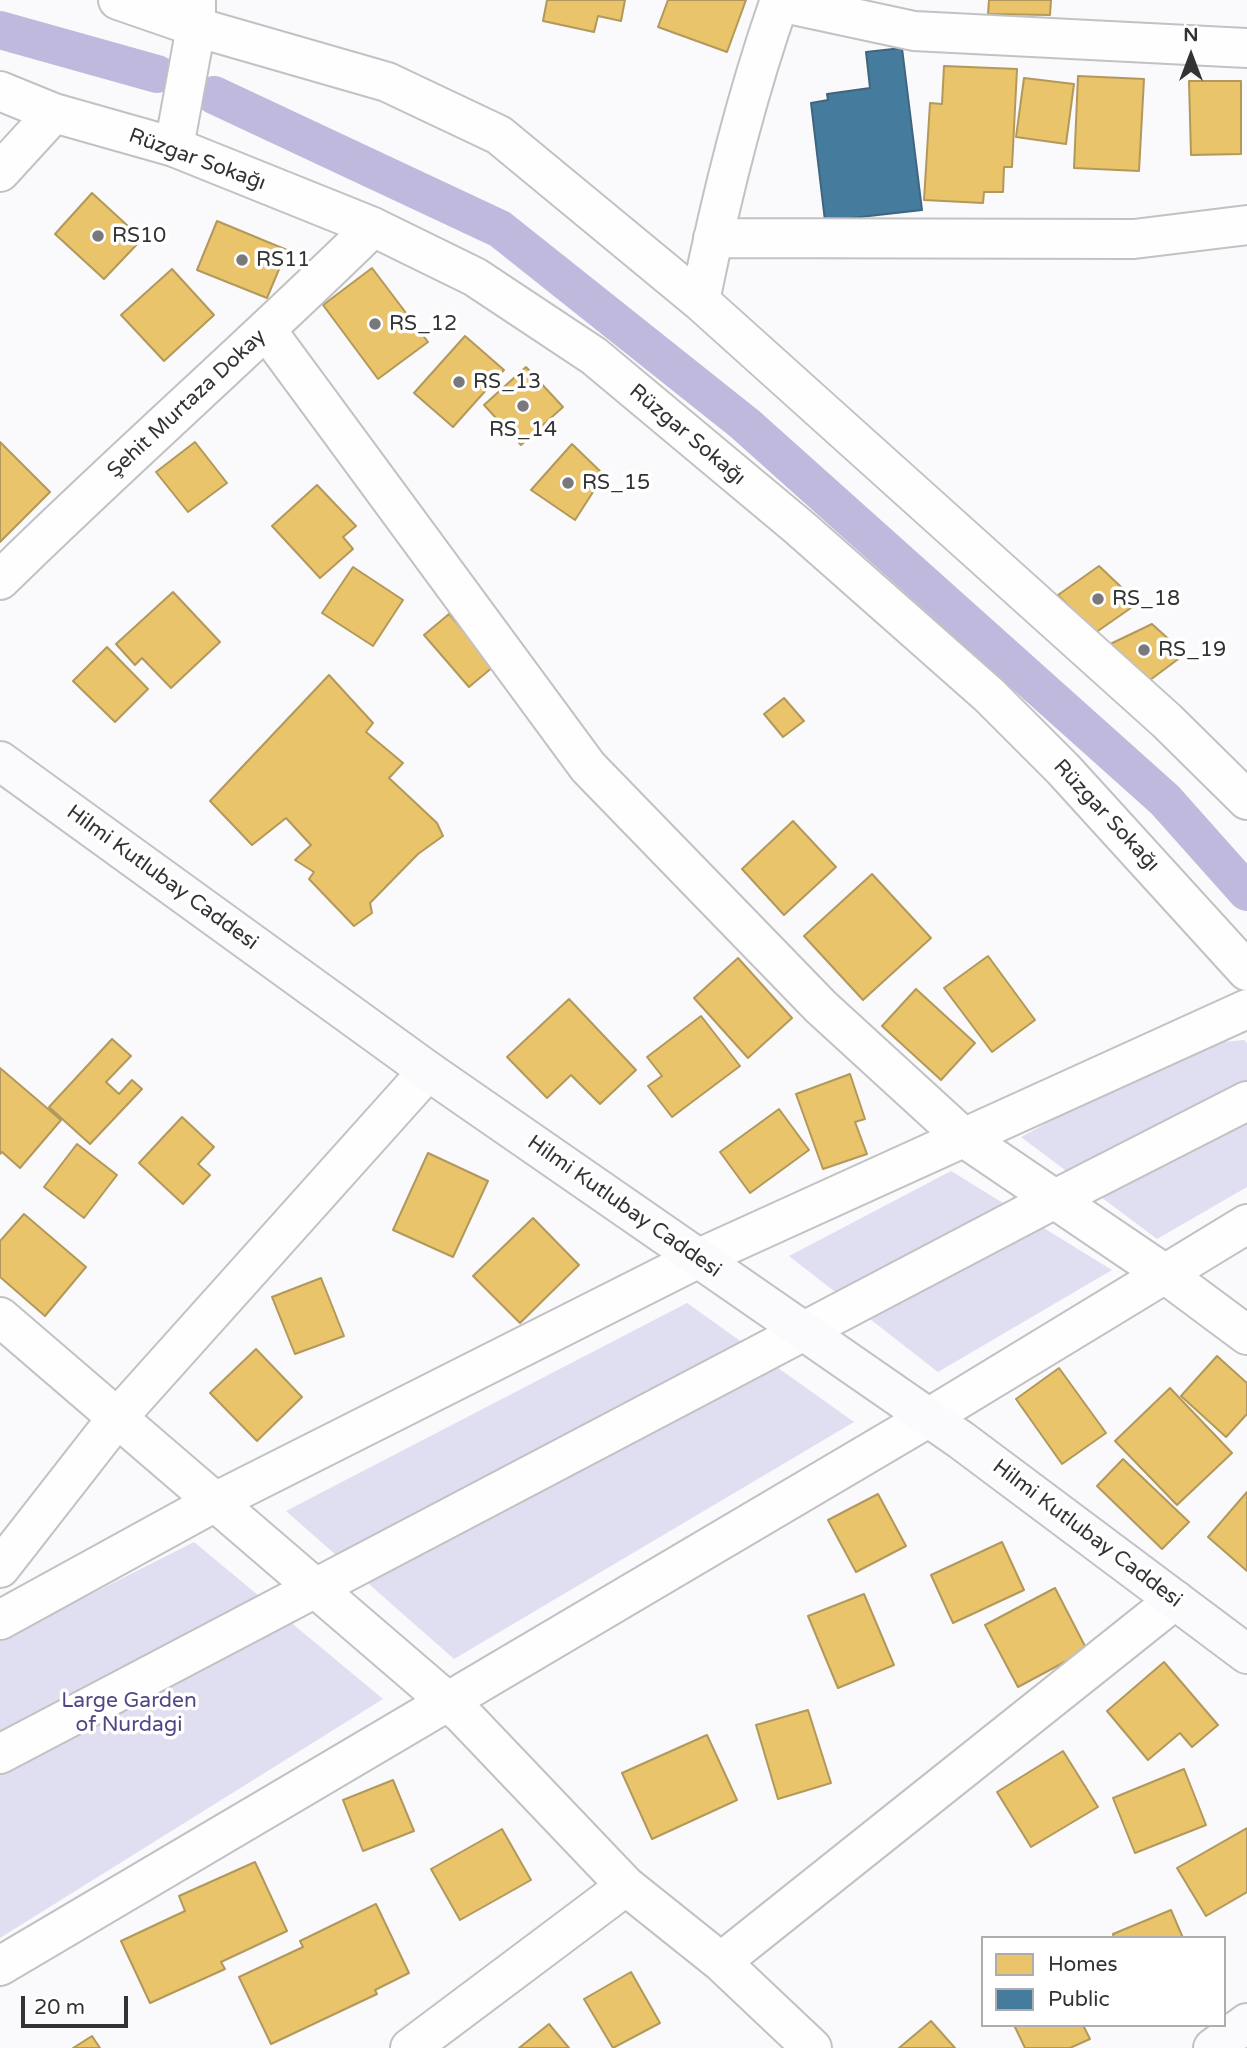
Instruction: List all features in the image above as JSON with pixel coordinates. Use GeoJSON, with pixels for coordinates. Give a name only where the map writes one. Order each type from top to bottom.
{"type":"FeatureCollection","features":[{"type":"Feature","properties":{"kind":"street"},"geometry":{"type":"LineString","coordinates":[[118,0],[196,14],[387,82],[499,135],[700,301],[1157,712],[1247,800]]}},
{"type":"Feature","properties":{"kind":"street"},"geometry":{"type":"LineString","coordinates":[[700,301],[753,76],[779,1],[914,31],[1247,47]]}},
{"type":"Feature","properties":{"kind":"street"},"geometry":{"type":"LineString","coordinates":[[174,148],[196,14]]}},
{"type":"Feature","properties":{"kind":"street","name":"Rüzgar Sokağı"},"geometry":{"type":"LineString","coordinates":[[0,91],[54,113],[174,148],[373,227],[475,277],[594,356],[800,528],[999,704],[1063,769],[1247,971]]}},
{"type":"Feature","properties":{"kind":"street"},"geometry":{"type":"LineString","coordinates":[[0,172],[54,113]]}},
{"type":"Feature","properties":{"kind":"street"},"geometry":{"type":"LineString","coordinates":[[713,238],[1135,239],[1247,225]]}},
{"type":"Feature","properties":{"kind":"street","name":"Şehit Murtaza Dokay"},"geometry":{"type":"LineString","coordinates":[[0,580],[75,507],[267,331],[373,227]]}},
{"type":"Feature","properties":{"kind":"street"},"geometry":{"type":"LineString","coordinates":[[267,331],[588,767],[821,1007],[964,1137],[1165,1274],[1247,1335]]}},
{"type":"Feature","properties":{"kind":"street","name":"Hilmi Kutlubay Caddesi"},"geometry":{"type":"LineString","coordinates":[[0,761],[428,1071],[928,1418],[1247,1654]]}},
{"type":"Feature","properties":{"kind":"street"},"geometry":{"type":"LineString","coordinates":[[0,1620],[215,1502],[699,1258],[1247,1009]]}},
{"type":"Feature","properties":{"kind":"street"},"geometry":{"type":"LineString","coordinates":[[0,1568],[117,1418],[428,1071]]}},
{"type":"Feature","properties":{"kind":"street"},"geometry":{"type":"LineString","coordinates":[[0,1754],[1055,1199],[1247,1101]]}},
{"type":"Feature","properties":{"kind":"street"},"geometry":{"type":"LineString","coordinates":[[0,1966],[928,1418],[1247,1224]]}},
{"type":"Feature","properties":{"kind":"street"},"geometry":{"type":"LineString","coordinates":[[0,1317],[448,1701],[626,1886],[721,1962],[812,2048]]}},
{"type":"Feature","properties":{"kind":"street"},"geometry":{"type":"LineString","coordinates":[[721,1962],[1175,1600]]}},
{"type":"Feature","properties":{"kind":"street"},"geometry":{"type":"LineString","coordinates":[[410,2048],[626,1886]]}},
{"type":"Feature","properties":{"kind":"green space"},"geometry":{"type":"Polygon","coordinates":[[[1244,1040],[1247,1043],[1247,1187],[1157,1239],[1021,1137],[1190,1045],[1244,1040]]]}},
{"type":"Feature","properties":{"kind":"green space"},"geometry":{"type":"Polygon","coordinates":[[[951,1171],[1112,1270],[938,1372],[789,1256],[951,1171]]]}},
{"type":"Feature","properties":{"kind":"green space"},"geometry":{"type":"Polygon","coordinates":[[[687,1303],[854,1422],[454,1659],[286,1511],[687,1303]]]}},
{"type":"Feature","properties":{"kind":"green space","name":"Large Garden of Nurdagi"},"geometry":{"type":"Polygon","coordinates":[[[194,1542],[383,1699],[0,1938],[0,1640],[194,1542]]]}},
{"type":"Feature","properties":{"kind":"building: Homes"},"geometry":{"type":"Polygon","coordinates":[[[547,0],[625,0],[621,21],[598,16],[594,32],[543,21],[547,0]]]}},
{"type":"Feature","properties":{"kind":"building: Homes"},"geometry":{"type":"Polygon","coordinates":[[[668,0],[746,0],[727,52],[658,27],[668,0]]]}},
{"type":"Feature","properties":{"kind":"building: Homes"},"geometry":{"type":"Polygon","coordinates":[[[989,0],[1051,0],[1050,15],[988,14],[989,0]]]}},
{"type":"Feature","properties":{"kind":"building: Homes"},"geometry":{"type":"Polygon","coordinates":[[[944,66],[1017,69],[1012,167],[1004,167],[1003,192],[984,192],[983,203],[924,200],[930,103],[942,104],[944,66]]]}},
{"type":"Feature","properties":{"kind":"building: Homes"},"geometry":{"type":"Polygon","coordinates":[[[1078,76],[1144,79],[1139,171],[1074,168],[1078,76]]]}},
{"type":"Feature","properties":{"kind":"building: Homes"},"geometry":{"type":"Polygon","coordinates":[[[1024,78],[1074,84],[1066,144],[1016,137],[1024,78]]]}},
{"type":"Feature","properties":{"kind":"building: Homes"},"geometry":{"type":"Polygon","coordinates":[[[1189,81],[1241,81],[1241,154],[1191,155],[1189,81]]]}},
{"type":"Feature","properties":{"kind":"building: Homes","name":"RS10"},"geometry":{"type":"Polygon","coordinates":[[[92,193],[142,239],[104,279],[55,234],[92,193]]]}},
{"type":"Feature","properties":{"kind":"building: Homes","name":"RS11"},"geometry":{"type":"Polygon","coordinates":[[[217,221],[287,250],[267,298],[197,270],[217,221]]]}},
{"type":"Feature","properties":{"kind":"building: Homes","name":"RS_12"},"geometry":{"type":"Polygon","coordinates":[[[372,268],[428,342],[378,379],[323,305],[372,268]]]}},
{"type":"Feature","properties":{"kind":"building: Homes"},"geometry":{"type":"Polygon","coordinates":[[[172,269],[214,315],[164,361],[121,315],[172,269]]]}},
{"type":"Feature","properties":{"kind":"building: Homes","name":"RS_13"},"geometry":{"type":"Polygon","coordinates":[[[465,336],[504,370],[453,427],[414,393],[465,336]]]}},
{"type":"Feature","properties":{"kind":"building: Homes","name":"RS_14"},"geometry":{"type":"Polygon","coordinates":[[[526,367],[563,407],[521,445],[484,405],[526,367]]]}},
{"type":"Feature","properties":{"kind":"building: Homes"},"geometry":{"type":"Polygon","coordinates":[[[0,442],[50,492],[0,542],[0,442]]]}},
{"type":"Feature","properties":{"kind":"building: Homes"},"geometry":{"type":"Polygon","coordinates":[[[195,442],[227,483],[188,512],[156,472],[195,442]]]}},
{"type":"Feature","properties":{"kind":"building: Homes","name":"RS_15"},"geometry":{"type":"Polygon","coordinates":[[[572,444],[604,475],[575,520],[531,490],[572,444]]]}},
{"type":"Feature","properties":{"kind":"building: Homes"},"geometry":{"type":"Polygon","coordinates":[[[317,485],[356,526],[343,537],[353,549],[320,578],[272,526],[317,485]]]}},
{"type":"Feature","properties":{"kind":"building: Homes","name":"RS_18"},"geometry":{"type":"Polygon","coordinates":[[[1099,566],[1138,603],[1095,633],[1058,595],[1099,566]]]}},
{"type":"Feature","properties":{"kind":"building: Homes"},"geometry":{"type":"Polygon","coordinates":[[[353,567],[403,600],[373,646],[322,613],[353,567]]]}},
{"type":"Feature","properties":{"kind":"building: Homes"},"geometry":{"type":"Polygon","coordinates":[[[173,592],[220,642],[171,688],[142,658],[135,665],[116,644],[173,592]]]}},
{"type":"Feature","properties":{"kind":"building: Homes"},"geometry":{"type":"Polygon","coordinates":[[[449,614],[494,666],[469,687],[424,635],[449,614]]]}},
{"type":"Feature","properties":{"kind":"building: Homes","name":"RS_19"},"geometry":{"type":"Polygon","coordinates":[[[1152,624],[1185,654],[1146,683],[1104,647],[1152,624]]]}},
{"type":"Feature","properties":{"kind":"building: Homes"},"geometry":{"type":"Polygon","coordinates":[[[107,647],[148,689],[115,722],[73,681],[107,647]]]}},
{"type":"Feature","properties":{"kind":"building: Homes"},"geometry":{"type":"Polygon","coordinates":[[[329,675],[373,723],[366,732],[403,763],[389,778],[437,823],[443,836],[418,854],[370,903],[372,913],[354,926],[309,879],[314,872],[295,860],[311,845],[286,818],[252,845],[210,801],[329,675]]]}},
{"type":"Feature","properties":{"kind":"building: Homes"},"geometry":{"type":"Polygon","coordinates":[[[784,698],[804,721],[783,737],[764,714],[784,698]]]}},
{"type":"Feature","properties":{"kind":"building: Homes"},"geometry":{"type":"Polygon","coordinates":[[[793,821],[836,867],[784,915],[742,869],[793,821]]]}},
{"type":"Feature","properties":{"kind":"building: Homes"},"geometry":{"type":"Polygon","coordinates":[[[872,874],[931,938],[863,1000],[804,936],[872,874]]]}},
{"type":"Feature","properties":{"kind":"building: Homes"},"geometry":{"type":"Polygon","coordinates":[[[988,956],[1035,1020],[992,1052],[944,988],[988,956]]]}},
{"type":"Feature","properties":{"kind":"building: Homes"},"geometry":{"type":"Polygon","coordinates":[[[738,958],[792,1018],[748,1058],[694,998],[738,958]]]}},
{"type":"Feature","properties":{"kind":"building: Homes"},"geometry":{"type":"Polygon","coordinates":[[[916,989],[975,1043],[941,1080],[882,1026],[916,989]]]}},
{"type":"Feature","properties":{"kind":"building: Homes"},"geometry":{"type":"Polygon","coordinates":[[[569,999],[636,1070],[600,1104],[571,1075],[547,1098],[507,1057],[569,999]]]}},
{"type":"Feature","properties":{"kind":"building: Homes"},"geometry":{"type":"Polygon","coordinates":[[[701,1016],[740,1066],[672,1117],[648,1086],[662,1076],[647,1057],[701,1016]]]}},
{"type":"Feature","properties":{"kind":"building: Homes"},"geometry":{"type":"Polygon","coordinates":[[[112,1039],[131,1056],[106,1082],[119,1094],[132,1080],[142,1089],[90,1144],[49,1107],[112,1039]]]}},
{"type":"Feature","properties":{"kind":"building: Homes"},"geometry":{"type":"Polygon","coordinates":[[[0,1068],[61,1120],[20,1168],[2,1152],[0,1154],[0,1068]]]}},
{"type":"Feature","properties":{"kind":"building: Homes"},"geometry":{"type":"Polygon","coordinates":[[[850,1074],[865,1119],[855,1122],[867,1154],[823,1169],[796,1094],[850,1074]]]}},
{"type":"Feature","properties":{"kind":"building: Homes"},"geometry":{"type":"Polygon","coordinates":[[[779,1109],[809,1150],[750,1193],[720,1152],[779,1109]]]}},
{"type":"Feature","properties":{"kind":"building: Homes"},"geometry":{"type":"Polygon","coordinates":[[[182,1117],[214,1147],[198,1164],[210,1175],[183,1204],[139,1163],[182,1117]]]}},
{"type":"Feature","properties":{"kind":"building: Homes"},"geometry":{"type":"Polygon","coordinates":[[[77,1144],[117,1175],[84,1218],[44,1187],[77,1144]]]}},
{"type":"Feature","properties":{"kind":"building: Homes"},"geometry":{"type":"Polygon","coordinates":[[[428,1153],[488,1181],[453,1257],[393,1230],[428,1153]]]}},
{"type":"Feature","properties":{"kind":"building: Homes"},"geometry":{"type":"Polygon","coordinates":[[[24,1214],[86,1267],[45,1316],[0,1277],[0,1241],[24,1214]]]}},
{"type":"Feature","properties":{"kind":"building: Homes"},"geometry":{"type":"Polygon","coordinates":[[[533,1218],[579,1265],[520,1323],[473,1276],[533,1218]]]}},
{"type":"Feature","properties":{"kind":"building: Homes"},"geometry":{"type":"Polygon","coordinates":[[[321,1278],[344,1336],[295,1354],[272,1297],[321,1278]]]}},
{"type":"Feature","properties":{"kind":"building: Homes"},"geometry":{"type":"Polygon","coordinates":[[[256,1349],[302,1397],[257,1441],[210,1393],[256,1349]]]}},
{"type":"Feature","properties":{"kind":"building: Homes"},"geometry":{"type":"Polygon","coordinates":[[[1217,1356],[1247,1383],[1247,1414],[1226,1437],[1181,1396],[1217,1356]]]}},
{"type":"Feature","properties":{"kind":"building: Homes"},"geometry":{"type":"Polygon","coordinates":[[[1059,1368],[1106,1433],[1062,1464],[1016,1399],[1059,1368]]]}},
{"type":"Feature","properties":{"kind":"building: Homes"},"geometry":{"type":"Polygon","coordinates":[[[1170,1388],[1232,1453],[1177,1505],[1115,1441],[1170,1388]]]}},
{"type":"Feature","properties":{"kind":"building: Homes"},"geometry":{"type":"Polygon","coordinates":[[[1123,1459],[1189,1522],[1162,1549],[1097,1486],[1123,1459]]]}},
{"type":"Feature","properties":{"kind":"building: Homes"},"geometry":{"type":"Polygon","coordinates":[[[1247,1492],[1247,1571],[1208,1537],[1247,1492]]]}},
{"type":"Feature","properties":{"kind":"building: Homes"},"geometry":{"type":"Polygon","coordinates":[[[878,1494],[906,1546],[856,1572],[828,1520],[878,1494]]]}},
{"type":"Feature","properties":{"kind":"building: Homes"},"geometry":{"type":"Polygon","coordinates":[[[1002,1542],[1024,1590],[953,1623],[931,1575],[1002,1542]]]}},
{"type":"Feature","properties":{"kind":"building: Homes"},"geometry":{"type":"Polygon","coordinates":[[[1055,1588],[1087,1650],[1018,1687],[985,1625],[1055,1588]]]}},
{"type":"Feature","properties":{"kind":"building: Homes"},"geometry":{"type":"Polygon","coordinates":[[[864,1594],[894,1665],[838,1688],[808,1616],[864,1594]]]}},
{"type":"Feature","properties":{"kind":"building: Homes"},"geometry":{"type":"Polygon","coordinates":[[[1164,1662],[1218,1725],[1192,1747],[1180,1733],[1148,1760],[1107,1711],[1164,1662]]]}},
{"type":"Feature","properties":{"kind":"building: Homes"},"geometry":{"type":"Polygon","coordinates":[[[808,1710],[831,1783],[778,1799],[756,1725],[808,1710]]]}},
{"type":"Feature","properties":{"kind":"building: Homes"},"geometry":{"type":"Polygon","coordinates":[[[707,1735],[737,1800],[652,1839],[622,1773],[707,1735]]]}},
{"type":"Feature","properties":{"kind":"building: Homes"},"geometry":{"type":"Polygon","coordinates":[[[1063,1751],[1098,1807],[1031,1847],[997,1792],[1063,1751]]]}},
{"type":"Feature","properties":{"kind":"building: Homes"},"geometry":{"type":"Polygon","coordinates":[[[1184,1769],[1206,1825],[1135,1853],[1113,1798],[1184,1769]]]}},
{"type":"Feature","properties":{"kind":"building: Homes"},"geometry":{"type":"Polygon","coordinates":[[[393,1780],[414,1831],[363,1851],[343,1800],[393,1780]]]}},
{"type":"Feature","properties":{"kind":"building: Homes"},"geometry":{"type":"Polygon","coordinates":[[[1247,1828],[1247,1892],[1206,1916],[1177,1868],[1247,1828]]]}},
{"type":"Feature","properties":{"kind":"building: Homes"},"geometry":{"type":"Polygon","coordinates":[[[502,1829],[531,1880],[460,1920],[431,1869],[502,1829]]]}},
{"type":"Feature","properties":{"kind":"building: Homes"},"geometry":{"type":"Polygon","coordinates":[[[255,1862],[287,1931],[221,1962],[225,1969],[150,2003],[121,1941],[185,1911],[179,1896],[255,1862]]]}},
{"type":"Feature","properties":{"kind":"building: Homes"},"geometry":{"type":"Polygon","coordinates":[[[376,1904],[409,1973],[375,1990],[377,1994],[271,2044],[239,1977],[303,1947],[300,1941],[376,1904]]]}},
{"type":"Feature","properties":{"kind":"building: Homes"},"geometry":{"type":"Polygon","coordinates":[[[1171,1910],[1182,1936],[1114,1936],[1171,1910]]]}},
{"type":"Feature","properties":{"kind":"building: Homes"},"geometry":{"type":"Polygon","coordinates":[[[631,1972],[660,2023],[613,2048],[584,1999],[631,1972]]]}},
{"type":"Feature","properties":{"kind":"building: Homes"},"geometry":{"type":"Polygon","coordinates":[[[931,2021],[955,2048],[899,2048],[931,2021]]]}},
{"type":"Feature","properties":{"kind":"building: Homes"},"geometry":{"type":"Polygon","coordinates":[[[549,2024],[569,2048],[519,2048],[549,2024]]]}},
{"type":"Feature","properties":{"kind":"building: Homes"},"geometry":{"type":"Polygon","coordinates":[[[1015,2027],[1084,2027],[1090,2039],[1070,2048],[1025,2048],[1015,2027]]]}},
{"type":"Feature","properties":{"kind":"building: Homes"},"geometry":{"type":"Polygon","coordinates":[[[92,2036],[100,2048],[73,2048],[92,2036]]]}},
{"type":"Feature","properties":{"kind":"building: Public"},"geometry":{"type":"Polygon","coordinates":[[[902,48],[922,210],[825,221],[811,103],[828,100],[827,94],[870,88],[866,52],[902,48]]]}},
{"type":"Feature","properties":{"kind":"waterway"},"geometry":{"type":"LineString","coordinates":[[0,30],[157,74]]}},
{"type":"Feature","properties":{"kind":"waterway"},"geometry":{"type":"LineString","coordinates":[[214,95],[500,229],[745,424],[1165,800],[1247,892]]}},
{"type":"Feature","properties":{"kind":"place","name":"RS10"},"geometry":{"type":"Point","coordinates":[98,236]}},
{"type":"Feature","properties":{"kind":"place","name":"RS11"},"geometry":{"type":"Point","coordinates":[242,260]}},
{"type":"Feature","properties":{"kind":"place","name":"RS_12"},"geometry":{"type":"Point","coordinates":[375,324]}},
{"type":"Feature","properties":{"kind":"place","name":"RS_13"},"geometry":{"type":"Point","coordinates":[459,382]}},
{"type":"Feature","properties":{"kind":"place","name":"RS_14"},"geometry":{"type":"Point","coordinates":[523,406]}},
{"type":"Feature","properties":{"kind":"place","name":"RS_15"},"geometry":{"type":"Point","coordinates":[568,483]}},
{"type":"Feature","properties":{"kind":"place","name":"RS_18"},"geometry":{"type":"Point","coordinates":[1098,599]}},
{"type":"Feature","properties":{"kind":"place","name":"RS_19"},"geometry":{"type":"Point","coordinates":[1144,650]}}]}
